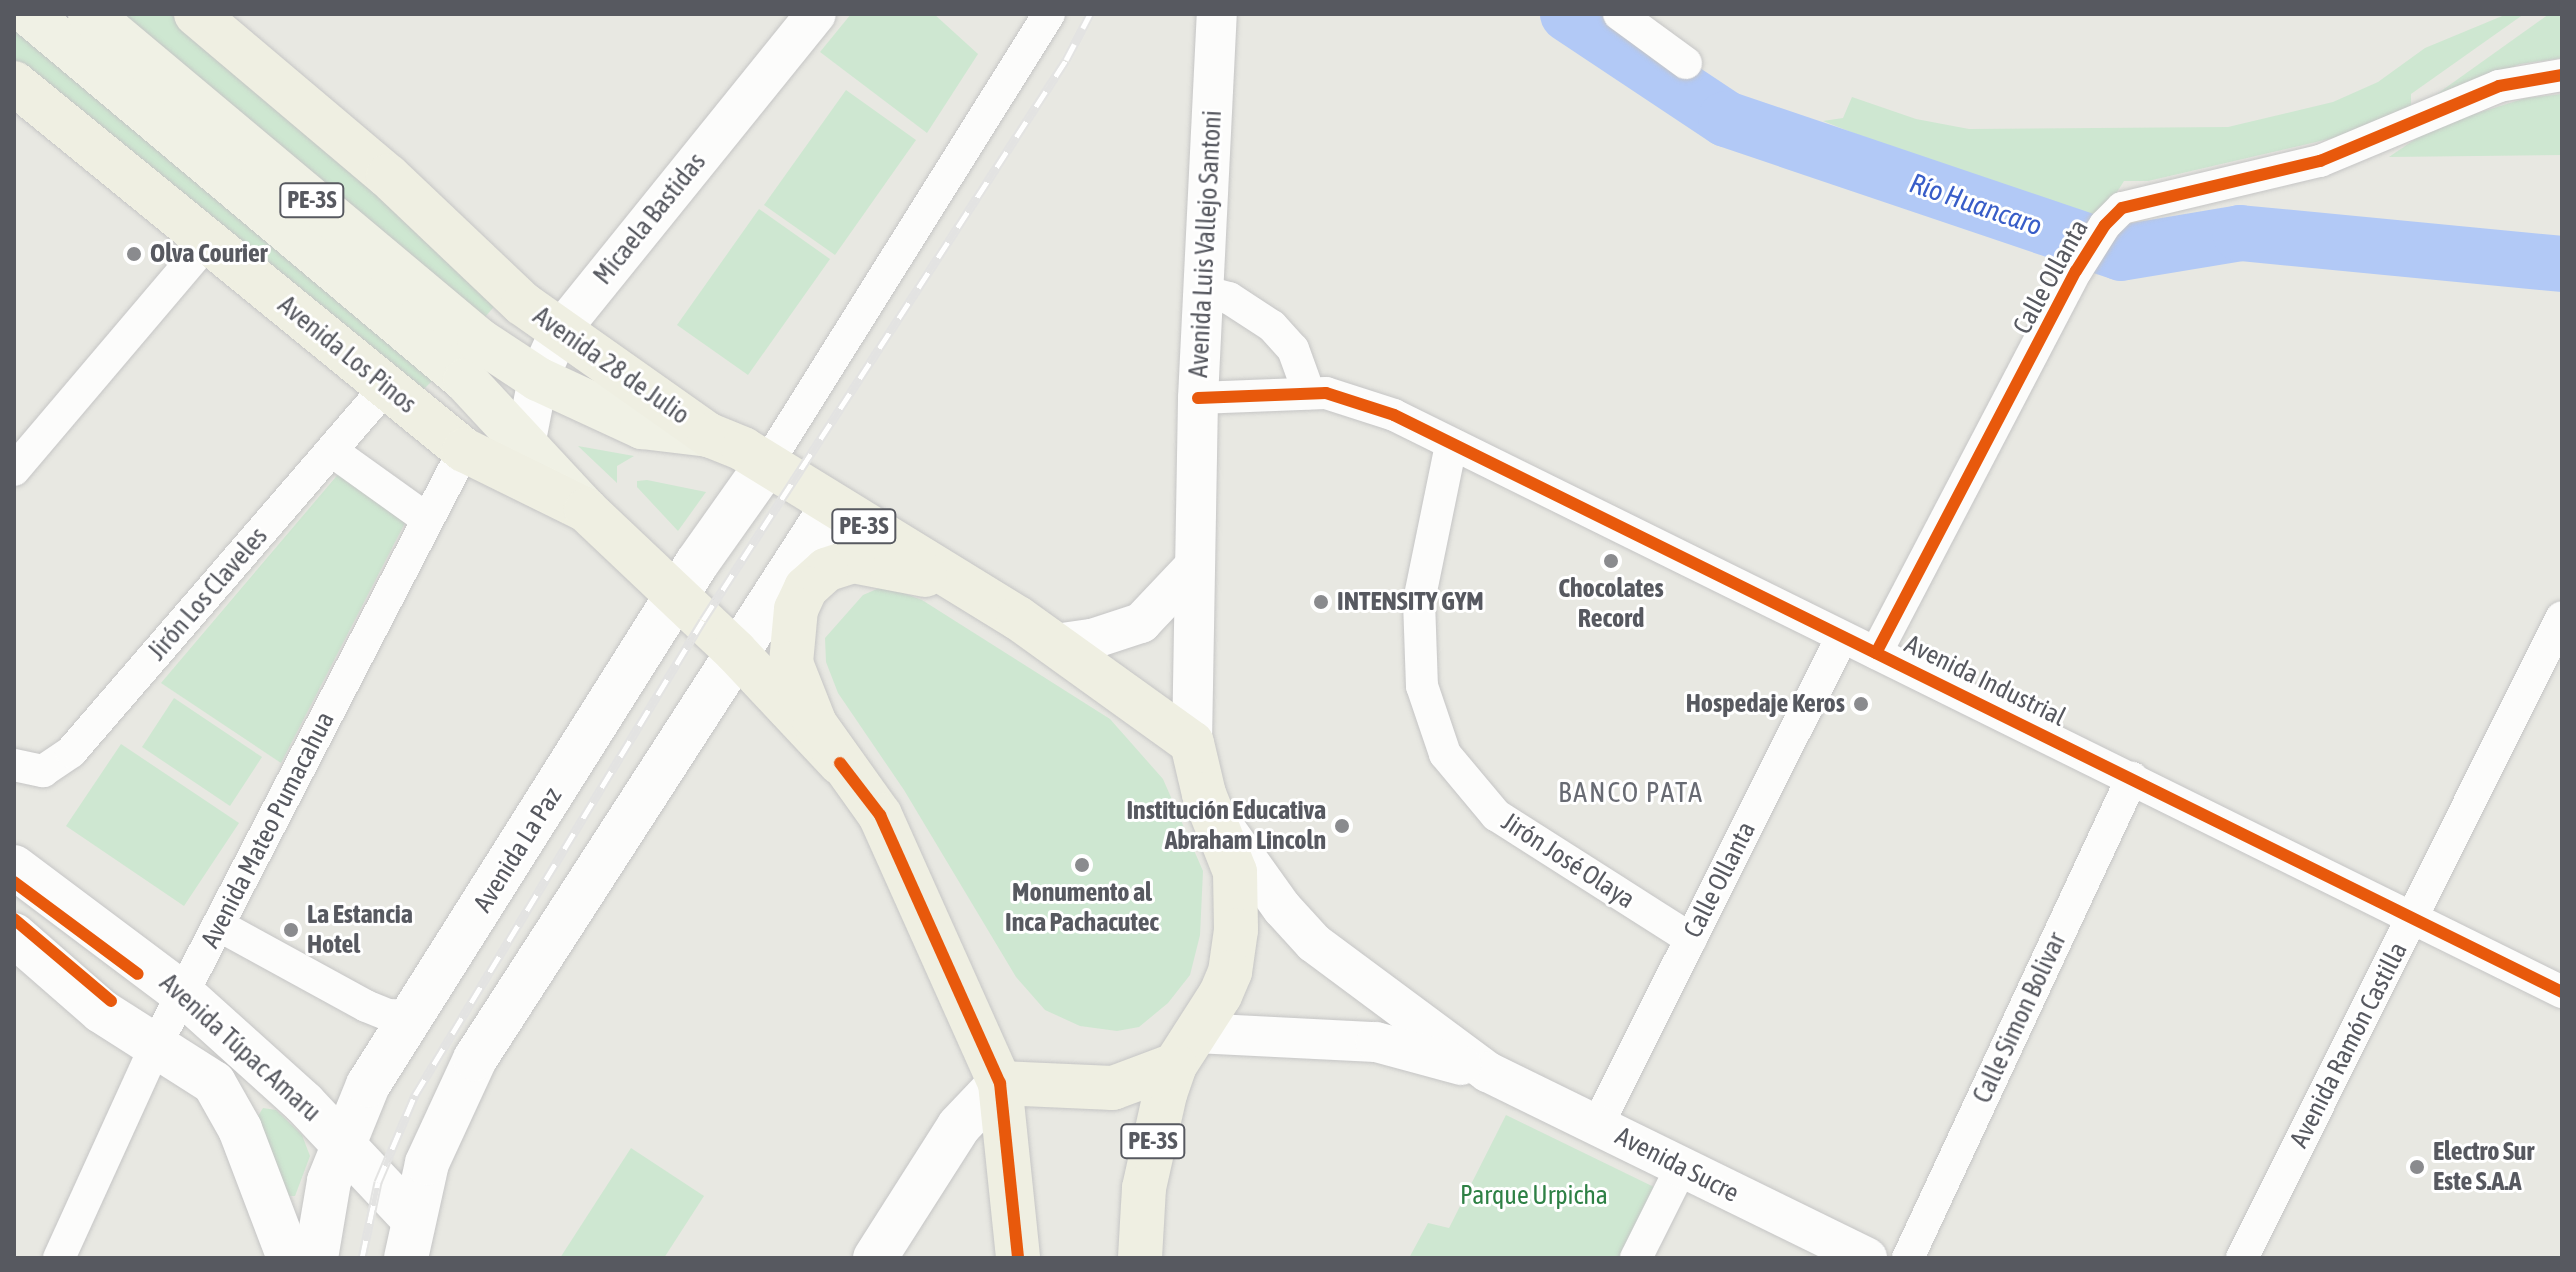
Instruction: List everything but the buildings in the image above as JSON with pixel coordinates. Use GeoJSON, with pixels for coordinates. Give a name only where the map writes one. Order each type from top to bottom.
{"type":"FeatureCollection","features":[{"type":"Feature","properties":{"kind":"highway","name":"Avenida 28 de Julio"},"geometry":{"type":"LineString","coordinates":[[196,14],[560,331],[709,435]]}},
{"type":"Feature","properties":{"kind":"highway","name":"Avenida Los Pinos"},"geometry":{"type":"LineString","coordinates":[[17,93],[208,241],[464,450],[586,510]]}},
{"type":"Feature","properties":{"kind":"highway","name":"PE-3S"},"geometry":{"type":"LineString","coordinates":[[709,435],[767,464],[1018,618],[1192,743],[1204,794],[1232,863],[1237,895],[1230,972],[1185,1049],[1144,1188],[1140,1258]]}},
{"type":"Feature","properties":{"kind":"highway","name":"PE-3S"},"geometry":{"type":"LineString","coordinates":[[586,510],[735,651],[840,763],[880,815],[1000,1083],[1018,1258]]}},
{"type":"Feature","properties":{"kind":"highway"},"geometry":{"type":"LineString","coordinates":[[840,763],[808,711],[791,663],[793,618],[816,577],[839,564],[875,563],[930,576],[1018,618]]}},
{"type":"Feature","properties":{"kind":"highway"},"geometry":{"type":"LineString","coordinates":[[1000,1083],[1113,1088],[1185,1049]]}},
{"type":"Feature","properties":{"kind":"main road","name":"PE-3S"},"geometry":{"type":"LineString","coordinates":[[29,14],[465,380],[586,510]]}},
{"type":"Feature","properties":{"kind":"main road","name":"Avenida 28 de Julio"},"geometry":{"type":"LineString","coordinates":[[90,14],[479,340],[538,379],[642,427],[709,435]]}},
{"type":"Feature","properties":{"kind":"main road","name":"Avenida La Paz"},"geometry":{"type":"LineString","coordinates":[[316,1258],[342,1142],[368,1085],[678,597],[767,464]]}},
{"type":"Feature","properties":{"kind":"main road"},"geometry":{"type":"LineString","coordinates":[[409,1238],[427,1163],[475,1059],[735,651],[832,506]]}},
{"type":"Feature","properties":{"kind":"main road","name":"Avenida Túpac Amaru"},"geometry":{"type":"LineString","coordinates":[[14,867],[183,994],[291,1091],[342,1142],[409,1238]]}},
{"type":"Feature","properties":{"kind":"main road","name":"Avenida Túpac Amaru"},"geometry":{"type":"LineString","coordinates":[[14,935],[84,998],[214,1083],[240,1129],[289,1258]]}},
{"type":"Feature","properties":{"kind":"main road"},"geometry":{"type":"LineString","coordinates":[[240,1129],[237,1104],[242,1086],[250,1080],[343,1110],[368,1085]]}},
{"type":"Feature","properties":{"kind":"main road"},"geometry":{"type":"LineString","coordinates":[[875,1258],[959,1126],[1000,1083]]}},
{"type":"Feature","properties":{"kind":"street","name":"Micaela Bastidas"},"geometry":{"type":"LineString","coordinates":[[525,445],[538,379],[560,331],[816,14]]}},
{"type":"Feature","properties":{"kind":"street"},"geometry":{"type":"LineString","coordinates":[[767,464],[1049,14]]}},
{"type":"Feature","properties":{"kind":"street","name":"Avenida Luis Vallejo Santoni"},"geometry":{"type":"LineString","coordinates":[[1192,743],[1192,569],[1217,14]]}},
{"type":"Feature","properties":{"kind":"street"},"geometry":{"type":"LineString","coordinates":[[1619,14],[1686,63]]}},
{"type":"Feature","properties":{"kind":"street","name":"Calle Ollanta"},"geometry":{"type":"LineString","coordinates":[[1876,653],[2076,271],[2105,225],[2122,208],[2320,161],[2499,86],[2562,75]]}},
{"type":"Feature","properties":{"kind":"street"},"geometry":{"type":"LineString","coordinates":[[14,470],[208,241]]}},
{"type":"Feature","properties":{"kind":"street"},"geometry":{"type":"LineString","coordinates":[[1206,292],[1229,298],[1272,326],[1293,349],[1309,393]]}},
{"type":"Feature","properties":{"kind":"street","name":"Jirón Los Claveles"},"geometry":{"type":"LineString","coordinates":[[14,765],[43,771],[58,764],[386,387]]}},
{"type":"Feature","properties":{"kind":"street","name":"Avenida Industrial"},"geometry":{"type":"LineString","coordinates":[[1198,398],[1309,393],[1361,401],[2562,992]]}},
{"type":"Feature","properties":{"kind":"street","name":"Jirón José Olaya"},"geometry":{"type":"LineString","coordinates":[[1451,445],[1419,601],[1422,686],[1445,754],[1496,815],[1691,939]]}},
{"type":"Feature","properties":{"kind":"street","name":"Avenida Mateo Pumacahua"},"geometry":{"type":"LineString","coordinates":[[59,1258],[156,1045],[464,450]]}},
{"type":"Feature","properties":{"kind":"street"},"geometry":{"type":"LineString","coordinates":[[332,451],[427,519]]}},
{"type":"Feature","properties":{"kind":"street"},"geometry":{"type":"LineString","coordinates":[[1055,644],[1092,639],[1141,623],[1192,569]]}},
{"type":"Feature","properties":{"kind":"street","name":"Avenida Ramón Castilla"},"geometry":{"type":"LineString","coordinates":[[2242,1258],[2562,617]]}},
{"type":"Feature","properties":{"kind":"street","name":"Calle Ollanta"},"geometry":{"type":"LineString","coordinates":[[1598,1124],[1842,637]]}},
{"type":"Feature","properties":{"kind":"street","name":"Calle Simon Bolivar"},"geometry":{"type":"LineString","coordinates":[[1908,1258],[2132,778]]}},
{"type":"Feature","properties":{"kind":"street","name":"Avenida Sucre"},"geometry":{"type":"LineString","coordinates":[[1204,794],[1261,880],[1314,943],[1488,1072]]}},
{"type":"Feature","properties":{"kind":"street"},"geometry":{"type":"LineString","coordinates":[[220,926],[366,1006],[388,1015],[412,1016]]}},
{"type":"Feature","properties":{"kind":"street","name":"Avenida Sucre"},"geometry":{"type":"LineString","coordinates":[[1185,1049],[1376,1042],[1488,1072],[1598,1124],[1680,1170],[1867,1258]]}},
{"type":"Feature","properties":{"kind":"street"},"geometry":{"type":"LineString","coordinates":[[1636,1258],[1680,1170]]}},
{"type":"Feature","properties":{"kind":"green space"},"geometry":{"type":"Polygon","coordinates":[[[108,14],[170,14],[506,293],[478,325],[108,14]]]}},
{"type":"Feature","properties":{"kind":"green space"},"geometry":{"type":"Polygon","coordinates":[[[851,14],[934,14],[978,54],[927,133],[820,52],[851,14]]]}},
{"type":"Feature","properties":{"kind":"green space"},"geometry":{"type":"Polygon","coordinates":[[[2507,14],[2524,14],[2411,94],[2411,109],[2346,135],[2148,181],[2124,181],[2094,228],[1823,121],[1843,118],[1852,97],[1916,119],[1969,129],[2228,127],[2333,102],[2378,82],[2425,48],[2507,14]]]}},
{"type":"Feature","properties":{"kind":"green space"},"geometry":{"type":"Polygon","coordinates":[[[2549,14],[2562,14],[2562,58],[2520,64],[2430,99],[2549,14]]]}},
{"type":"Feature","properties":{"kind":"green space"},"geometry":{"type":"Polygon","coordinates":[[[14,18],[438,375],[416,397],[14,60],[14,18]]]}},
{"type":"Feature","properties":{"kind":"green space"},"geometry":{"type":"Polygon","coordinates":[[[846,90],[916,140],[835,255],[764,205],[846,90]]]}},
{"type":"Feature","properties":{"kind":"green space"},"geometry":{"type":"Polygon","coordinates":[[[2562,94],[2562,155],[2389,157],[2433,127],[2526,98],[2562,94]]]}},
{"type":"Feature","properties":{"kind":"green space"},"geometry":{"type":"Polygon","coordinates":[[[759,209],[830,259],[748,375],[677,325],[759,209]]]}},
{"type":"Feature","properties":{"kind":"green space"},"geometry":{"type":"Polygon","coordinates":[[[578,446],[634,456],[617,466],[617,483],[578,446]]]}},
{"type":"Feature","properties":{"kind":"green space"},"geometry":{"type":"Polygon","coordinates":[[[340,472],[406,521],[281,763],[161,683],[340,472]]]}},
{"type":"Feature","properties":{"kind":"green space"},"geometry":{"type":"Polygon","coordinates":[[[647,480],[706,492],[678,531],[637,487],[637,481],[647,480]]]}},
{"type":"Feature","properties":{"kind":"green space"},"geometry":{"type":"Polygon","coordinates":[[[884,586],[922,600],[1110,719],[1163,779],[1203,871],[1200,935],[1190,975],[1168,1003],[1139,1027],[1117,1031],[1080,1026],[1045,1010],[1016,977],[904,790],[838,693],[826,662],[825,638],[863,595],[884,586]]]}},
{"type":"Feature","properties":{"kind":"green space"},"geometry":{"type":"Polygon","coordinates":[[[174,698],[262,757],[230,806],[142,747],[174,698]]]}},
{"type":"Feature","properties":{"kind":"green space"},"geometry":{"type":"Polygon","coordinates":[[[121,744],[239,823],[184,906],[66,826],[121,744]]]}},
{"type":"Feature","properties":{"kind":"green space"},"geometry":{"type":"Polygon","coordinates":[[[263,1108],[276,1110],[302,1135],[310,1156],[295,1196],[288,1196],[255,1121],[263,1108]]]}},
{"type":"Feature","properties":{"kind":"green space","name":"Parque Urpicha"},"geometry":{"type":"Polygon","coordinates":[[[1506,1115],[1656,1188],[1621,1258],[1409,1258],[1428,1223],[1449,1228],[1506,1115]]]}},
{"type":"Feature","properties":{"kind":"green space"},"geometry":{"type":"Polygon","coordinates":[[[631,1148],[704,1196],[664,1258],[560,1258],[631,1148]]]}},
{"type":"Feature","properties":{"kind":"waterway","name":"Río Huancaro"},"geometry":{"type":"LineString","coordinates":[[1568,14],[1726,119],[2121,253],[2240,233],[2562,264]]}},
{"type":"Feature","properties":{"kind":"railway"},"geometry":{"type":"LineString","coordinates":[[362,1258],[378,1182],[415,1095],[703,620],[1066,60],[1090,14]]}},
{"type":"Feature","properties":{"kind":"cycle path"},"geometry":{"type":"LineString","coordinates":[[1876,653],[2076,271],[2105,225],[2122,208],[2320,161],[2499,86],[2562,75]]}},
{"type":"Feature","properties":{"kind":"cycle path"},"geometry":{"type":"LineString","coordinates":[[1198,398],[1326,393],[1394,415],[2562,992]]}},
{"type":"Feature","properties":{"kind":"cycle path"},"geometry":{"type":"LineString","coordinates":[[840,763],[880,815],[1000,1083],[1018,1258]]}},
{"type":"Feature","properties":{"kind":"cycle path"},"geometry":{"type":"LineString","coordinates":[[14,882],[138,974]]}},
{"type":"Feature","properties":{"kind":"cycle path"},"geometry":{"type":"LineString","coordinates":[[14,919],[111,1001]]}},
{"type":"Feature","properties":{"kind":"place","name":"Olva Courier"},"geometry":{"type":"Point","coordinates":[134,254]}},
{"type":"Feature","properties":{"kind":"place","name":"Chocolates Record"},"geometry":{"type":"Point","coordinates":[1611,561]}},
{"type":"Feature","properties":{"kind":"place","name":"INTENSITY GYM"},"geometry":{"type":"Point","coordinates":[1321,602]}},
{"type":"Feature","properties":{"kind":"place","name":"Hospedaje Keros"},"geometry":{"type":"Point","coordinates":[1861,704]}},
{"type":"Feature","properties":{"kind":"place","name":"Institución Educativa Abraham Lincoln"},"geometry":{"type":"Point","coordinates":[1342,826]}},
{"type":"Feature","properties":{"kind":"place","name":"Monumento al Inca Pachacutec"},"geometry":{"type":"Point","coordinates":[1082,865]}},
{"type":"Feature","properties":{"kind":"place","name":"La Estancia Hotel"},"geometry":{"type":"Point","coordinates":[291,930]}},
{"type":"Feature","properties":{"kind":"place","name":"Electro Sur Este S.A.A"},"geometry":{"type":"Point","coordinates":[2417,1167]}},
{"type":"Feature","properties":{"kind":"district","name":"BANCO PATA"},"geometry":{"type":"Point","coordinates":[1631,792]}}]}
